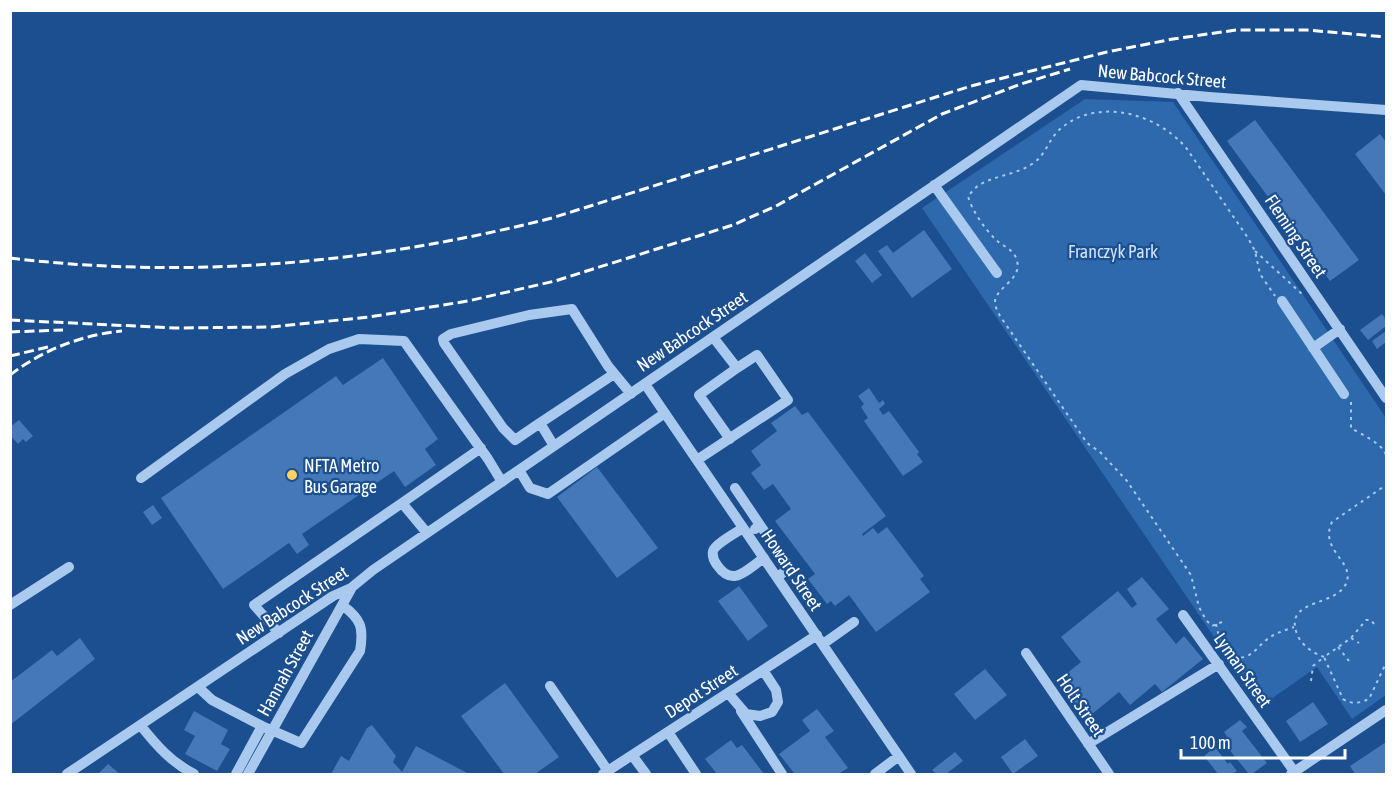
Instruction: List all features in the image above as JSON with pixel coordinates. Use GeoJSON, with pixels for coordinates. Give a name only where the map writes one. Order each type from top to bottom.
{"type":"FeatureCollection","features":[{"type":"Feature","properties":{"kind":"street","name":"New Babcock Street"},"geometry":{"type":"LineString","coordinates":[[68,774],[333,596],[351,588],[373,570],[1081,85],[1386,110]]}},
{"type":"Feature","properties":{"kind":"street","name":"Fleming Street"},"geometry":{"type":"LineString","coordinates":[[1178,93],[1386,398]]}},
{"type":"Feature","properties":{"kind":"street"},"geometry":{"type":"LineString","coordinates":[[934,185],[997,273]]}},
{"type":"Feature","properties":{"kind":"street"},"geometry":{"type":"LineString","coordinates":[[1282,301],[1344,394]]}},
{"type":"Feature","properties":{"kind":"street"},"geometry":{"type":"LineString","coordinates":[[614,374],[515,440],[503,428],[443,339],[452,334],[529,315],[572,309],[614,374],[631,394]]}},
{"type":"Feature","properties":{"kind":"street"},"geometry":{"type":"LineString","coordinates":[[1313,348],[1340,329]]}},
{"type":"Feature","properties":{"kind":"street"},"geometry":{"type":"LineString","coordinates":[[713,337],[737,368]]}},
{"type":"Feature","properties":{"kind":"street"},"geometry":{"type":"LineString","coordinates":[[141,478],[285,374],[329,349],[359,339],[404,341],[481,448],[502,482]]}},
{"type":"Feature","properties":{"kind":"street"},"geometry":{"type":"LineString","coordinates":[[697,460],[730,439],[788,400],[757,355],[699,396],[730,439]]}},
{"type":"Feature","properties":{"kind":"street","name":"Howard Street"},"geometry":{"type":"LineString","coordinates":[[645,384],[911,774]]}},
{"type":"Feature","properties":{"kind":"street"},"geometry":{"type":"LineString","coordinates":[[519,470],[530,488],[548,494],[665,413]]}},
{"type":"Feature","properties":{"kind":"street"},"geometry":{"type":"LineString","coordinates":[[540,423],[554,446]]}},
{"type":"Feature","properties":{"kind":"street"},"geometry":{"type":"LineString","coordinates":[[279,633],[254,605],[481,448]]}},
{"type":"Feature","properties":{"kind":"street"},"geometry":{"type":"LineString","coordinates":[[735,488],[790,568],[777,577]]}},
{"type":"Feature","properties":{"kind":"street"},"geometry":{"type":"LineString","coordinates":[[402,503],[427,533]]}},
{"type":"Feature","properties":{"kind":"street"},"geometry":{"type":"LineString","coordinates":[[760,525],[716,546],[713,559],[723,574],[730,577],[737,576],[764,558]]}},
{"type":"Feature","properties":{"kind":"street"},"geometry":{"type":"LineString","coordinates":[[10,605],[69,567]]}},
{"type":"Feature","properties":{"kind":"street","name":"Hannah Street"},"geometry":{"type":"LineString","coordinates":[[248,774],[267,728],[351,588]]}},
{"type":"Feature","properties":{"kind":"street"},"geometry":{"type":"LineString","coordinates":[[198,687],[212,700],[301,743],[360,651],[363,635],[360,622],[342,605]]}},
{"type":"Feature","properties":{"kind":"street","name":"Lyman Street"},"geometry":{"type":"LineString","coordinates":[[1183,615],[1293,774]]}},
{"type":"Feature","properties":{"kind":"street","name":"Depot Street"},"geometry":{"type":"LineString","coordinates":[[606,773],[763,670],[854,622]]}},
{"type":"Feature","properties":{"kind":"street","name":"Holt Street"},"geometry":{"type":"LineString","coordinates":[[1026,653],[1109,774]]}},
{"type":"Feature","properties":{"kind":"street"},"geometry":{"type":"LineString","coordinates":[[1088,744],[1219,664]]}},
{"type":"Feature","properties":{"kind":"street"},"geometry":{"type":"LineString","coordinates":[[740,708],[746,714],[760,716],[772,712],[778,702],[776,690],[763,670]]}},
{"type":"Feature","properties":{"kind":"street"},"geometry":{"type":"LineString","coordinates":[[550,686],[606,773]]}},
{"type":"Feature","properties":{"kind":"street"},"geometry":{"type":"LineString","coordinates":[[728,693],[782,774]]}},
{"type":"Feature","properties":{"kind":"street"},"geometry":{"type":"LineString","coordinates":[[1293,774],[1386,710]]}},
{"type":"Feature","properties":{"kind":"street"},"geometry":{"type":"LineString","coordinates":[[141,726],[161,751],[194,774]]}},
{"type":"Feature","properties":{"kind":"street"},"geometry":{"type":"LineString","coordinates":[[236,774],[267,728]]}},
{"type":"Feature","properties":{"kind":"street"},"geometry":{"type":"LineString","coordinates":[[668,732],[696,774]]}},
{"type":"Feature","properties":{"kind":"street"},"geometry":{"type":"LineString","coordinates":[[632,755],[646,774]]}},
{"type":"Feature","properties":{"kind":"street"},"geometry":{"type":"LineString","coordinates":[[875,774],[899,756]]}},
{"type":"Feature","properties":{"kind":"path"},"geometry":{"type":"LineString","coordinates":[[1222,622],[1212,626],[1206,620],[1195,596],[1191,575],[1127,481],[1100,452],[1087,443],[1000,316],[995,304],[996,298],[1013,278],[1017,259],[1012,252],[995,239],[970,203],[968,196],[978,184],[1011,175],[1034,163],[1057,133],[1071,122],[1091,114],[1126,112],[1152,122],[1177,137],[1206,176],[1255,251],[1305,296]]}},
{"type":"Feature","properties":{"kind":"path"},"geometry":{"type":"LineString","coordinates":[[1255,251],[1260,274],[1275,297],[1282,301]]}},
{"type":"Feature","properties":{"kind":"path"},"geometry":{"type":"LineString","coordinates":[[1344,394],[1352,404],[1351,428],[1386,451],[1386,455]]}},
{"type":"Feature","properties":{"kind":"path"},"geometry":{"type":"LineString","coordinates":[[1386,480],[1386,485],[1332,522],[1328,531],[1328,539],[1347,570],[1347,580],[1341,589],[1330,598],[1309,605],[1296,615],[1294,627],[1298,638],[1314,653],[1324,657],[1343,699],[1348,702],[1358,703],[1369,699],[1386,663]]}},
{"type":"Feature","properties":{"kind":"path"},"geometry":{"type":"LineString","coordinates":[[1311,681],[1312,666],[1351,638],[1366,620],[1371,620],[1374,624]]}},
{"type":"Feature","properties":{"kind":"path"},"geometry":{"type":"LineString","coordinates":[[1216,624],[1222,642],[1230,654],[1241,657],[1248,656],[1271,636],[1294,627]]}},
{"type":"Feature","properties":{"kind":"path"},"geometry":{"type":"LineString","coordinates":[[1351,638],[1359,643]]}},
{"type":"Feature","properties":{"kind":"path"},"geometry":{"type":"LineString","coordinates":[[1338,647],[1349,661]]}},
{"type":"Feature","properties":{"kind":"green space","name":"Franczyk Park"},"geometry":{"type":"Polygon","coordinates":[[[1085,99],[1173,102],[1386,418],[1386,695],[1352,719],[1317,667],[1261,706],[922,208],[1085,99]]]}},
{"type":"Feature","properties":{"kind":"building"},"geometry":{"type":"Polygon","coordinates":[[[1255,120],[1359,260],[1330,281],[1227,141],[1255,120]]]}},
{"type":"Feature","properties":{"kind":"building"},"geometry":{"type":"Polygon","coordinates":[[[1380,134],[1386,142],[1386,195],[1355,154],[1380,134]]]}},
{"type":"Feature","properties":{"kind":"building"},"geometry":{"type":"Polygon","coordinates":[[[924,230],[952,269],[912,298],[878,251],[887,245],[893,253],[924,230]]]}},
{"type":"Feature","properties":{"kind":"building"},"geometry":{"type":"Polygon","coordinates":[[[865,253],[882,275],[872,283],[855,261],[865,253]]]}},
{"type":"Feature","properties":{"kind":"building"},"geometry":{"type":"Polygon","coordinates":[[[1382,314],[1386,317],[1386,326],[1368,340],[1360,330],[1382,314]]]}},
{"type":"Feature","properties":{"kind":"building"},"geometry":{"type":"Polygon","coordinates":[[[1386,331],[1386,342],[1377,349],[1372,341],[1386,331]]]}},
{"type":"Feature","properties":{"kind":"building","name":"NFTA Metro Bus Garage"},"geometry":{"type":"Polygon","coordinates":[[[383,358],[438,439],[425,449],[436,465],[405,487],[394,471],[302,534],[309,545],[297,554],[289,543],[223,589],[161,498],[336,376],[343,385],[383,358]]]}},
{"type":"Feature","properties":{"kind":"building"},"geometry":{"type":"Polygon","coordinates":[[[869,388],[879,403],[883,400],[885,404],[879,409],[883,415],[889,411],[919,452],[917,454],[923,462],[903,476],[864,421],[868,418],[861,407],[864,404],[858,396],[869,388]]]}},
{"type":"Feature","properties":{"kind":"building"},"geometry":{"type":"Polygon","coordinates":[[[795,406],[802,415],[808,412],[886,516],[862,534],[863,536],[873,528],[878,534],[887,527],[924,576],[920,579],[930,592],[876,632],[849,595],[835,606],[831,601],[827,604],[808,579],[815,574],[775,521],[791,509],[773,484],[764,490],[751,473],[761,465],[751,451],[777,431],[771,423],[795,406]]]}},
{"type":"Feature","properties":{"kind":"building"},"geometry":{"type":"Polygon","coordinates":[[[19,420],[33,436],[26,442],[23,439],[18,444],[10,435],[10,427],[19,420]]]}},
{"type":"Feature","properties":{"kind":"building"},"geometry":{"type":"Polygon","coordinates":[[[597,467],[658,548],[617,578],[557,497],[597,467]]]}},
{"type":"Feature","properties":{"kind":"building"},"geometry":{"type":"Polygon","coordinates":[[[153,505],[162,518],[152,525],[143,512],[153,505]]]}},
{"type":"Feature","properties":{"kind":"building"},"geometry":{"type":"Polygon","coordinates":[[[1142,577],[1169,609],[1156,619],[1176,644],[1184,636],[1203,659],[1162,692],[1155,684],[1130,705],[1119,692],[1086,719],[1061,688],[1066,684],[1061,678],[1081,662],[1061,637],[1118,591],[1132,608],[1137,604],[1127,589],[1142,577]]]}},
{"type":"Feature","properties":{"kind":"building"},"geometry":{"type":"Polygon","coordinates":[[[739,586],[768,626],[748,641],[718,601],[739,586]]]}},
{"type":"Feature","properties":{"kind":"building"},"geometry":{"type":"Polygon","coordinates":[[[80,638],[95,659],[10,725],[10,682],[52,650],[57,656],[80,638]]]}},
{"type":"Feature","properties":{"kind":"building"},"geometry":{"type":"Polygon","coordinates":[[[985,669],[1007,695],[975,720],[954,694],[985,669]]]}},
{"type":"Feature","properties":{"kind":"building"},"geometry":{"type":"Polygon","coordinates":[[[505,683],[559,757],[535,774],[504,774],[461,716],[505,683]]]}},
{"type":"Feature","properties":{"kind":"building"},"geometry":{"type":"Polygon","coordinates":[[[1313,702],[1328,724],[1300,742],[1286,721],[1313,702]]]}},
{"type":"Feature","properties":{"kind":"building"},"geometry":{"type":"Polygon","coordinates":[[[817,709],[834,731],[825,737],[848,768],[838,774],[795,774],[779,754],[810,731],[802,720],[817,709]]]}},
{"type":"Feature","properties":{"kind":"building"},"geometry":{"type":"Polygon","coordinates":[[[194,711],[228,730],[221,744],[230,749],[217,771],[185,754],[195,736],[184,730],[194,711]]]}},
{"type":"Feature","properties":{"kind":"building"},"geometry":{"type":"Polygon","coordinates":[[[1240,720],[1247,727],[1242,731],[1267,763],[1252,774],[1249,774],[1223,742],[1228,738],[1224,732],[1240,720]]]}},
{"type":"Feature","properties":{"kind":"building"},"geometry":{"type":"Polygon","coordinates":[[[372,725],[396,756],[393,762],[402,772],[416,746],[469,774],[331,774],[341,756],[349,761],[367,728],[372,725]]]}},
{"type":"Feature","properties":{"kind":"building"},"geometry":{"type":"Polygon","coordinates":[[[1025,739],[1038,756],[1013,774],[1001,757],[1025,739]]]}},
{"type":"Feature","properties":{"kind":"building"},"geometry":{"type":"Polygon","coordinates":[[[731,740],[737,748],[742,745],[764,774],[717,774],[705,759],[731,740]]]}},
{"type":"Feature","properties":{"kind":"building"},"geometry":{"type":"Polygon","coordinates":[[[1386,742],[1386,774],[1355,774],[1350,766],[1386,742]]]}},
{"type":"Feature","properties":{"kind":"building"},"geometry":{"type":"Polygon","coordinates":[[[1215,747],[1228,764],[1230,762],[1237,771],[1232,774],[1218,774],[1204,756],[1215,747]]]}},
{"type":"Feature","properties":{"kind":"building"},"geometry":{"type":"Polygon","coordinates":[[[955,752],[963,761],[946,774],[936,774],[932,770],[955,752]]]}},
{"type":"Feature","properties":{"kind":"building"},"geometry":{"type":"Polygon","coordinates":[[[108,764],[120,774],[98,774],[108,764]]]}},
{"type":"Feature","properties":{"kind":"railway"},"geometry":{"type":"LineString","coordinates":[[10,258],[78,264],[215,267],[351,256],[418,246],[485,234],[552,218],[971,86],[1107,52],[1236,30],[1307,30],[1386,37]]}},
{"type":"Feature","properties":{"kind":"railway"},"geometry":{"type":"LineString","coordinates":[[10,320],[175,328],[271,327],[369,317],[468,301],[555,281],[733,225],[776,206],[942,114],[1021,84],[1070,69]]}},
{"type":"Feature","properties":{"kind":"railway"},"geometry":{"type":"LineString","coordinates":[[10,332],[63,330]]}},
{"type":"Feature","properties":{"kind":"railway"},"geometry":{"type":"LineString","coordinates":[[10,375],[36,358],[63,345],[92,336],[122,331]]}},
{"type":"Feature","properties":{"kind":"railway"},"geometry":{"type":"LineString","coordinates":[[10,356],[48,347]]}},
{"type":"Feature","properties":{"kind":"place","name":"NFTA Metro Bus Garage"},"geometry":{"type":"Point","coordinates":[292,475]}}]}
